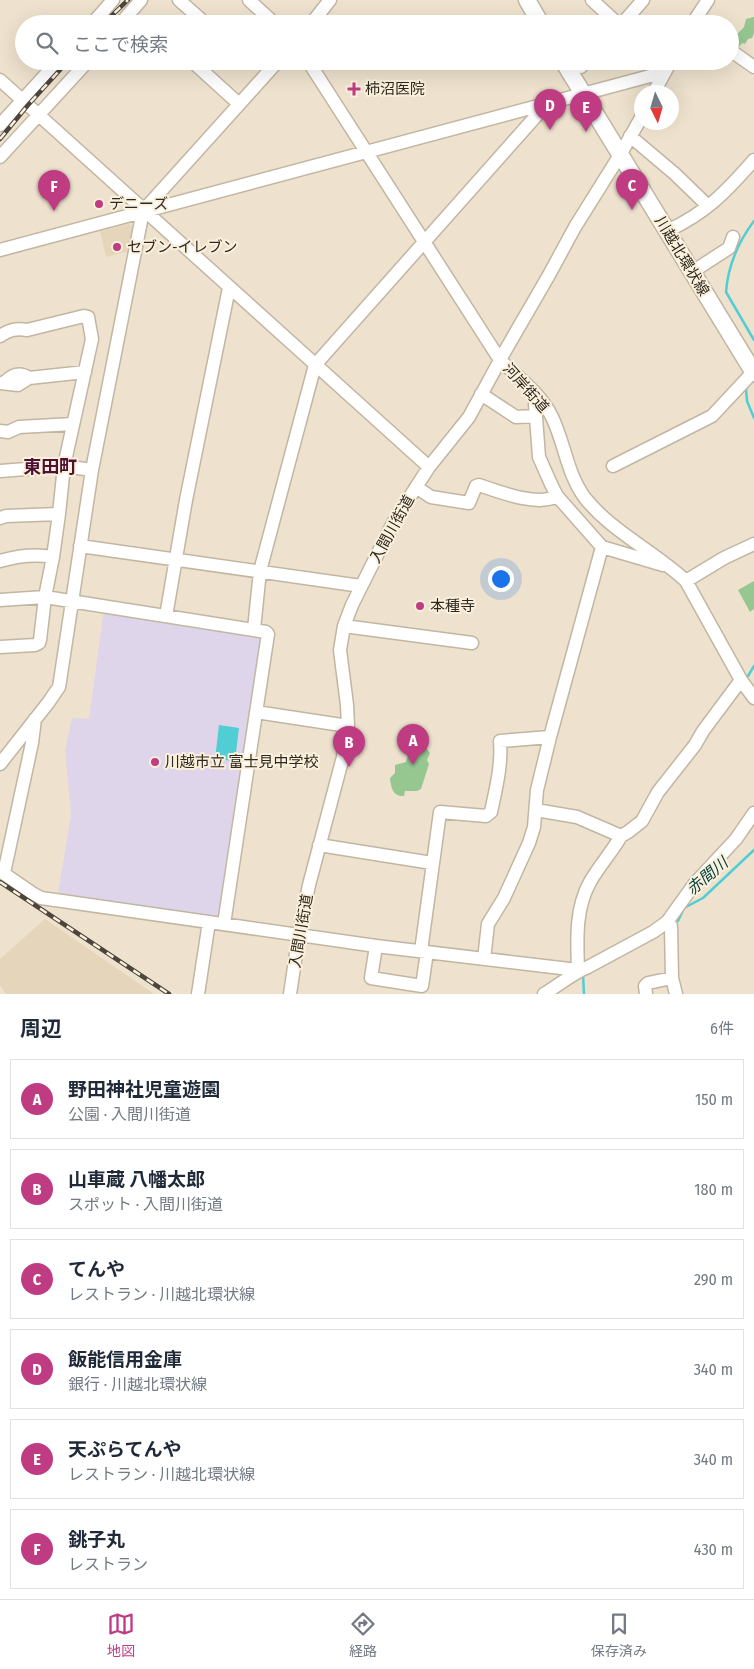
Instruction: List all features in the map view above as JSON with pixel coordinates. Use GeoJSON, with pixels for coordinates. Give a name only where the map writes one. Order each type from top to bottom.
{"type":"FeatureCollection","features":[{"type":"Feature","properties":{"kind":"main road"},"geometry":{"type":"LineString","coordinates":[[527,0],[536,15]]}},
{"type":"Feature","properties":{"kind":"main road","name":"川越北環状線"},"geometry":{"type":"LineString","coordinates":[[569,70],[754,373]]}},
{"type":"Feature","properties":{"kind":"street"},"geometry":{"type":"LineString","coordinates":[[100,15],[113,0]]}},
{"type":"Feature","properties":{"kind":"street"},"geometry":{"type":"LineString","coordinates":[[128,15],[141,0]]}},
{"type":"Feature","properties":{"kind":"street"},"geometry":{"type":"LineString","coordinates":[[179,0],[196,15]]}},
{"type":"Feature","properties":{"kind":"street"},"geometry":{"type":"LineString","coordinates":[[249,0],[265,15]]}},
{"type":"Feature","properties":{"kind":"street"},"geometry":{"type":"LineString","coordinates":[[592,0],[610,15]]}},
{"type":"Feature","properties":{"kind":"street"},"geometry":{"type":"LineString","coordinates":[[629,15],[643,0]]}},
{"type":"Feature","properties":{"kind":"street"},"geometry":{"type":"LineString","coordinates":[[698,15],[708,0]]}},
{"type":"Feature","properties":{"kind":"street"},"geometry":{"type":"LineString","coordinates":[[318,15],[330,1]]}},
{"type":"Feature","properties":{"kind":"street"},"geometry":{"type":"LineString","coordinates":[[739,56],[754,67]]}},
{"type":"Feature","properties":{"kind":"street"},"geometry":{"type":"LineString","coordinates":[[0,124],[50,70]]}},
{"type":"Feature","properties":{"kind":"street"},"geometry":{"type":"LineString","coordinates":[[0,157],[80,70]]}},
{"type":"Feature","properties":{"kind":"street"},"geometry":{"type":"LineString","coordinates":[[202,70],[239,104]]}},
{"type":"Feature","properties":{"kind":"street"},"geometry":{"type":"LineString","coordinates":[[0,764],[59,687],[92,470],[143,211],[270,70]]}},
{"type":"Feature","properties":{"kind":"street","name":"河岸街道"},"geometry":{"type":"LineString","coordinates":[[314,70],[500,360],[531,389],[551,415],[569,469],[577,486],[600,515],[672,568],[686,581],[754,698]]}},
{"type":"Feature","properties":{"kind":"street"},"geometry":{"type":"LineString","coordinates":[[0,250],[583,94],[651,70]]}},
{"type":"Feature","properties":{"kind":"street"},"geometry":{"type":"LineString","coordinates":[[657,85],[663,70]]}},
{"type":"Feature","properties":{"kind":"street"},"geometry":{"type":"LineString","coordinates":[[0,80],[429,467]]}},
{"type":"Feature","properties":{"kind":"street"},"geometry":{"type":"LineString","coordinates":[[254,629],[260,571],[315,365],[537,115],[535,107]]}},
{"type":"Feature","properties":{"kind":"street","name":"入間川街道"},"geometry":{"type":"LineString","coordinates":[[290,994],[299,934],[319,845],[343,757],[348,726],[340,650],[344,626],[361,586],[389,530],[429,467],[469,417],[575,227],[634,129]]}},
{"type":"Feature","properties":{"kind":"street"},"geometry":{"type":"LineString","coordinates":[[630,136],[675,174],[708,206]]}},
{"type":"Feature","properties":{"kind":"street"},"geometry":{"type":"LineString","coordinates":[[667,231],[690,220],[724,194],[754,160]]}},
{"type":"Feature","properties":{"kind":"street"},"geometry":{"type":"LineString","coordinates":[[692,272],[729,248],[733,237]]}},
{"type":"Feature","properties":{"kind":"street"},"geometry":{"type":"LineString","coordinates":[[166,616],[175,560],[229,288]]}},
{"type":"Feature","properties":{"kind":"street"},"geometry":{"type":"LineString","coordinates":[[0,337],[14,339],[27,330],[84,316],[88,318],[92,339],[64,466],[53,557],[39,643],[35,645],[0,647]]}},
{"type":"Feature","properties":{"kind":"street"},"geometry":{"type":"LineString","coordinates":[[2,383],[13,376],[19,375],[29,378],[85,372]]}},
{"type":"Feature","properties":{"kind":"street"},"geometry":{"type":"LineString","coordinates":[[612,466],[712,416],[754,373]]}},
{"type":"Feature","properties":{"kind":"street"},"geometry":{"type":"LineString","coordinates":[[481,394],[516,417],[536,416]]}},
{"type":"Feature","properties":{"kind":"street"},"geometry":{"type":"LineString","coordinates":[[538,398],[535,404],[539,457],[558,496],[602,547],[672,568]]}},
{"type":"Feature","properties":{"kind":"street"},"geometry":{"type":"LineString","coordinates":[[0,424],[8,422],[19,426],[73,424]]}},
{"type":"Feature","properties":{"kind":"street"},"geometry":{"type":"LineString","coordinates":[[0,431],[8,432],[19,426]]}},
{"type":"Feature","properties":{"kind":"street"},"geometry":{"type":"LineString","coordinates":[[0,471],[64,466],[92,470]]}},
{"type":"Feature","properties":{"kind":"street"},"geometry":{"type":"LineString","coordinates":[[416,487],[430,497],[469,503],[476,486],[479,485],[540,501],[558,496]]}},
{"type":"Feature","properties":{"kind":"street"},"geometry":{"type":"LineString","coordinates":[[2,516],[59,514]]}},
{"type":"Feature","properties":{"kind":"street"},"geometry":{"type":"LineString","coordinates":[[686,581],[724,558],[754,544]]}},
{"type":"Feature","properties":{"kind":"street"},"geometry":{"type":"LineString","coordinates":[[80,546],[361,586]]}},
{"type":"Feature","properties":{"kind":"street"},"geometry":{"type":"LineString","coordinates":[[484,958],[490,918],[499,907],[529,843],[534,827],[537,790],[550,736],[602,547]]}},
{"type":"Feature","properties":{"kind":"street"},"geometry":{"type":"LineString","coordinates":[[3,558],[41,555],[53,557]]}},
{"type":"Feature","properties":{"kind":"street"},"geometry":{"type":"LineString","coordinates":[[0,600],[45,597],[254,629],[268,634],[224,924]]}},
{"type":"Feature","properties":{"kind":"street"},"geometry":{"type":"LineString","coordinates":[[344,626],[472,643]]}},
{"type":"Feature","properties":{"kind":"street"},"geometry":{"type":"LineString","coordinates":[[583,968],[577,932],[585,892],[591,880],[621,836],[642,821],[658,792],[696,745],[703,731],[742,680]]}},
{"type":"Feature","properties":{"kind":"street"},"geometry":{"type":"LineString","coordinates":[[256,712],[348,726]]}},
{"type":"Feature","properties":{"kind":"street"},"geometry":{"type":"LineString","coordinates":[[35,719],[32,743],[2,872],[41,898],[376,946],[583,968]]}},
{"type":"Feature","properties":{"kind":"street"},"geometry":{"type":"LineString","coordinates":[[376,946],[371,978],[422,986],[432,863],[440,812],[486,816],[492,812],[501,758],[500,741],[550,736]]}},
{"type":"Feature","properties":{"kind":"street"},"geometry":{"type":"LineString","coordinates":[[536,810],[577,817],[621,836]]}},
{"type":"Feature","properties":{"kind":"street"},"geometry":{"type":"LineString","coordinates":[[544,994],[583,968],[653,932],[667,922],[695,883],[736,839],[754,813]]}},
{"type":"Feature","properties":{"kind":"street"},"geometry":{"type":"LineString","coordinates":[[319,845],[432,863]]}},
{"type":"Feature","properties":{"kind":"street"},"geometry":{"type":"LineString","coordinates":[[198,994],[209,922]]}},
{"type":"Feature","properties":{"kind":"street"},"geometry":{"type":"LineString","coordinates":[[667,922],[671,926],[672,978],[676,994]]}},
{"type":"Feature","properties":{"kind":"street"},"geometry":{"type":"LineString","coordinates":[[646,994],[645,986],[648,983],[672,978]]}},
{"type":"Feature","properties":{"kind":"shaded area"},"geometry":{"type":"Polygon","coordinates":[[[129,224],[135,228],[130,251],[106,257],[100,231],[129,224]]]}},
{"type":"Feature","properties":{"kind":"shaded area","name":"川越市立 富士見中学校"},"geometry":{"type":"Polygon","coordinates":[[[104,609],[263,634],[222,915],[217,918],[58,894],[71,814],[65,750],[72,718],[89,719],[104,609]]]}},
{"type":"Feature","properties":{"kind":"shaded area"},"geometry":{"type":"Polygon","coordinates":[[[45,919],[154,994],[6,994],[0,985],[0,959],[45,919]]]}},
{"type":"Feature","properties":{"kind":"green space"},"geometry":{"type":"Polygon","coordinates":[[[754,17],[754,33],[752,38],[739,47],[739,32],[744,27],[746,19],[754,17]]]}},
{"type":"Feature","properties":{"kind":"green space"},"geometry":{"type":"Polygon","coordinates":[[[754,581],[754,609],[750,612],[738,590],[754,581]]]}},
{"type":"Feature","properties":{"kind":"green space"},"geometry":{"type":"Polygon","coordinates":[[[416,734],[422,735],[428,744],[426,748],[430,753],[427,760],[429,764],[421,789],[405,791],[404,796],[400,796],[393,791],[390,778],[395,773],[395,765],[406,762],[408,755],[404,748],[413,740],[416,734]]]}},
{"type":"Feature","properties":{"kind":"water"},"geometry":{"type":"Polygon","coordinates":[[[219,725],[239,728],[235,761],[215,759],[219,725]]]}},
{"type":"Feature","properties":{"kind":"waterway"},"geometry":{"type":"LineString","coordinates":[[754,221],[735,254],[726,292],[754,340]]}},
{"type":"Feature","properties":{"kind":"waterway"},"geometry":{"type":"LineString","coordinates":[[746,388],[747,401],[754,418]]}},
{"type":"Feature","properties":{"kind":"waterway"},"geometry":{"type":"LineString","coordinates":[[748,676],[754,666]]}},
{"type":"Feature","properties":{"kind":"waterway","name":"赤間川"},"geometry":{"type":"LineString","coordinates":[[678,921],[684,908],[703,898],[754,850]]}},
{"type":"Feature","properties":{"kind":"waterway"},"geometry":{"type":"LineString","coordinates":[[583,974],[584,994]]}},
{"type":"Feature","properties":{"kind":"railway"},"geometry":{"type":"LineString","coordinates":[[112,15],[128,0]]}},
{"type":"Feature","properties":{"kind":"railway"},"geometry":{"type":"LineString","coordinates":[[0,139],[60,70]]}},
{"type":"Feature","properties":{"kind":"railway"},"geometry":{"type":"LineString","coordinates":[[0,882],[169,994]]}},
{"type":"Feature","properties":{"kind":"place","name":"柿沼医院"},"geometry":{"type":"Point","coordinates":[354,89]}},
{"type":"Feature","properties":{"kind":"place","name":"飯能信用金庫"},"geometry":{"type":"Point","coordinates":[550,130]}},
{"type":"Feature","properties":{"kind":"place","name":"天ぷらてんや"},"geometry":{"type":"Point","coordinates":[586,132]}},
{"type":"Feature","properties":{"kind":"place","name":"デニーズ"},"geometry":{"type":"Point","coordinates":[99,204]}},
{"type":"Feature","properties":{"kind":"place","name":"てんや"},"geometry":{"type":"Point","coordinates":[632,210]}},
{"type":"Feature","properties":{"kind":"place","name":"銚子丸"},"geometry":{"type":"Point","coordinates":[54,211]}},
{"type":"Feature","properties":{"kind":"place","name":"セブン-イレブン"},"geometry":{"type":"Point","coordinates":[117,247]}},
{"type":"Feature","properties":{"kind":"place","name":"本種寺"},"geometry":{"type":"Point","coordinates":[420,606]}},
{"type":"Feature","properties":{"kind":"place","name":"川越市立 富士見中学校"},"geometry":{"type":"Point","coordinates":[155,762]}},
{"type":"Feature","properties":{"kind":"place","name":"野田神社児童遊園"},"geometry":{"type":"Point","coordinates":[413,765]}},
{"type":"Feature","properties":{"kind":"place","name":"山車蔵 八幡太郎"},"geometry":{"type":"Point","coordinates":[349,767]}},
{"type":"Feature","properties":{"kind":"district","name":"東田町"},"geometry":{"type":"Point","coordinates":[50,467]}}]}
